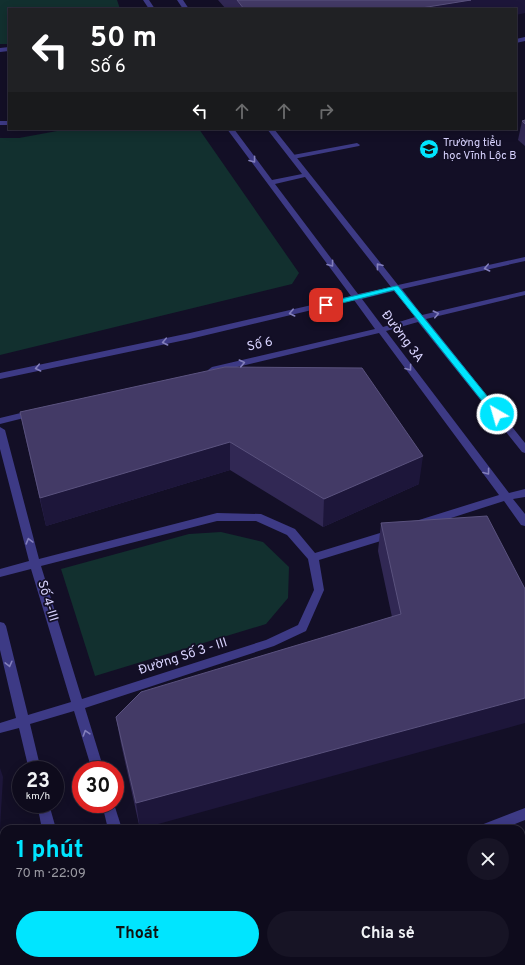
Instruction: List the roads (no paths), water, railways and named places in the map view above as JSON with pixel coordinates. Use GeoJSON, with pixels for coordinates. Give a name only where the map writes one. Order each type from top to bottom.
{"type":"FeatureCollection","features":[{"type":"Feature","properties":{"kind":"street","name":"Đường 3A"},"geometry":{"type":"LineString","coordinates":[[231,130],[525,522]]}},
{"type":"Feature","properties":{"kind":"street","name":"Đường 3A"},"geometry":{"type":"LineString","coordinates":[[271,130],[525,450]]}},
{"type":"Feature","properties":{"kind":"street"},"geometry":{"type":"LineString","coordinates":[[292,157],[356,145]]}},
{"type":"Feature","properties":{"kind":"street"},"geometry":{"type":"LineString","coordinates":[[270,183],[306,175]]}},
{"type":"Feature","properties":{"kind":"street","name":"Số 6"},"geometry":{"type":"LineString","coordinates":[[0,376],[190,336],[396,288],[525,260]]}},
{"type":"Feature","properties":{"kind":"street","name":"Số 6"},"geometry":{"type":"LineString","coordinates":[[202,373],[381,330],[421,318],[525,293]]}},
{"type":"Feature","properties":{"kind":"street"},"geometry":{"type":"LineString","coordinates":[[0,421],[39,411]]}},
{"type":"Feature","properties":{"kind":"street","name":"Số 4-III"},"geometry":{"type":"LineString","coordinates":[[0,430],[35,564],[95,761]]}},
{"type":"Feature","properties":{"kind":"street"},"geometry":{"type":"LineString","coordinates":[[313,558],[506,497],[525,493]]}},
{"type":"Feature","properties":{"kind":"street","name":"Đường Số 3 - III"},"geometry":{"type":"LineString","coordinates":[[0,573],[217,517],[256,517],[291,532],[313,558],[319,590],[302,628],[270,643],[78,705],[0,728]]}},
{"type":"Feature","properties":{"kind":"street"},"geometry":{"type":"LineString","coordinates":[[0,626],[33,761]]}},
{"type":"Feature","properties":{"kind":"street"},"geometry":{"type":"LineString","coordinates":[[45,813],[48,825]]}},
{"type":"Feature","properties":{"kind":"street"},"geometry":{"type":"LineString","coordinates":[[111,813],[115,825]]}},
{"type":"Feature","properties":{"kind":"street"},"geometry":{"type":"LineString","coordinates":[[496,825],[525,814]]}},
{"type":"Feature","properties":{"kind":"place","name":"Trường tiểu học Vĩnh Lộc B"},"geometry":{"type":"Point","coordinates":[429,149]}}]}
